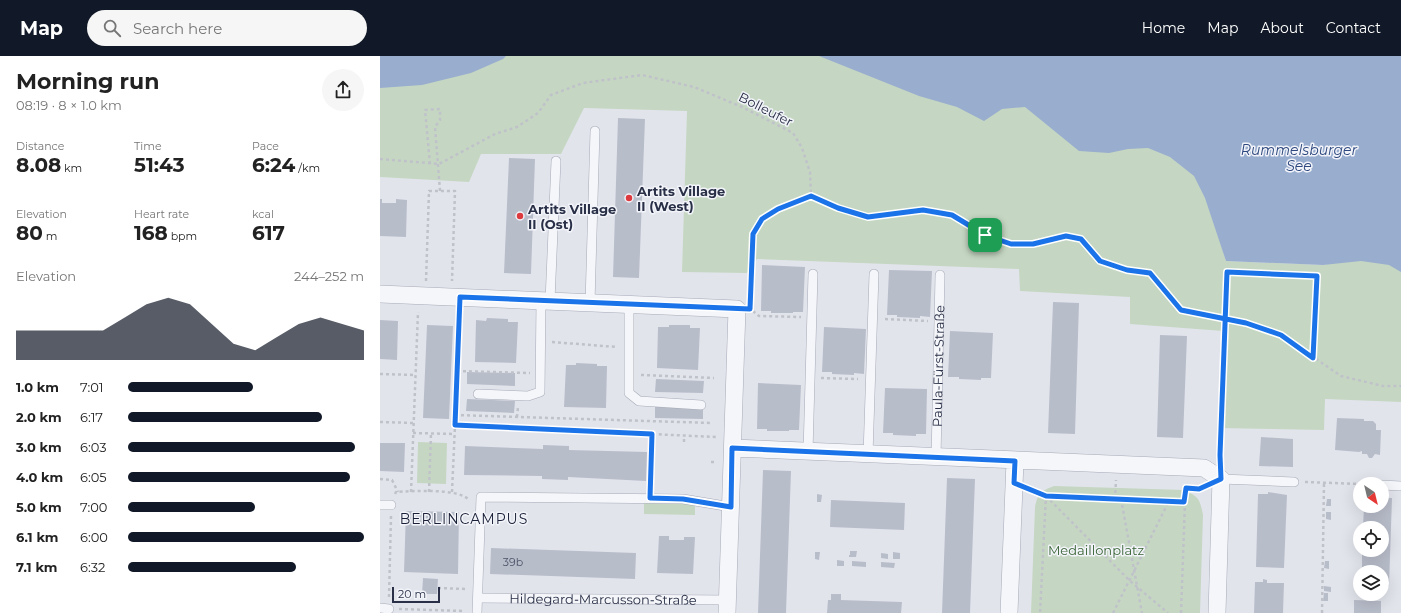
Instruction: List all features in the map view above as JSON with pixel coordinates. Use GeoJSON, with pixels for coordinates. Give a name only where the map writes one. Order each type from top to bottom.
{"type":"FeatureCollection","features":[{"type":"Feature","properties":{"kind":"street"},"geometry":{"type":"LineString","coordinates":[[380,294],[744,309]]}},
{"type":"Feature","properties":{"kind":"street","name":"Hildegard-Marcusson-Straße"},"geometry":{"type":"LineString","coordinates":[[727,607],[733,443],[744,309]]}},
{"type":"Feature","properties":{"kind":"street"},"geometry":{"type":"LineString","coordinates":[[733,443],[808,452],[1204,468],[1221,479],[1217,613]]}},
{"type":"Feature","properties":{"kind":"street"},"geometry":{"type":"LineString","coordinates":[[1009,613],[1015,461]]}},
{"type":"Feature","properties":{"kind":"lane"},"geometry":{"type":"LineString","coordinates":[[590,303],[596,131]]}},
{"type":"Feature","properties":{"kind":"lane"},"geometry":{"type":"LineString","coordinates":[[478,394],[528,396],[540,392],[540,341],[545,301],[556,161]]}},
{"type":"Feature","properties":{"kind":"lane"},"geometry":{"type":"LineString","coordinates":[[808,452],[812,274]]}},
{"type":"Feature","properties":{"kind":"lane"},"geometry":{"type":"LineString","coordinates":[[868,454],[874,274]]}},
{"type":"Feature","properties":{"kind":"lane","name":"Paula-Fürst-Straße"},"geometry":{"type":"LineString","coordinates":[[936,458],[940,275]]}},
{"type":"Feature","properties":{"kind":"lane"},"geometry":{"type":"LineString","coordinates":[[629,304],[629,394],[639,401],[701,404]]}},
{"type":"Feature","properties":{"kind":"lane"},"geometry":{"type":"LineString","coordinates":[[1221,479],[1294,482]]}},
{"type":"Feature","properties":{"kind":"lane"},"geometry":{"type":"LineString","coordinates":[[1389,485],[1401,486]]}},
{"type":"Feature","properties":{"kind":"lane"},"geometry":{"type":"LineString","coordinates":[[477,613],[481,497],[683,499],[731,507]]}},
{"type":"Feature","properties":{"kind":"lane"},"geometry":{"type":"LineString","coordinates":[[380,505],[391,505]]}},
{"type":"Feature","properties":{"kind":"lane","name":"Hildegard-Marcusson-Straße"},"geometry":{"type":"LineString","coordinates":[[478,598],[727,607]]}},
{"type":"Feature","properties":{"kind":"path","name":"Bolleufer"},"geometry":{"type":"LineString","coordinates":[[380,159],[439,164],[495,134],[517,127],[538,113],[551,95],[583,83],[642,75],[694,87],[742,107],[793,133],[802,148],[810,172],[811,196]]}},
{"type":"Feature","properties":{"kind":"path"},"geometry":{"type":"LineString","coordinates":[[430,164],[424,110],[440,109],[440,120],[435,127],[440,191]]}},
{"type":"Feature","properties":{"kind":"path"},"geometry":{"type":"LineString","coordinates":[[411,492],[416,375],[429,191],[456,191],[457,370],[452,492]]}},
{"type":"Feature","properties":{"kind":"path"},"geometry":{"type":"LineString","coordinates":[[811,317],[759,316],[744,309],[753,234],[762,219],[778,209],[811,196],[838,208],[868,217],[923,210],[952,215],[985,235],[1011,244],[1033,244],[1066,236],[1081,239],[1100,261],[1127,270],[1150,273],[1181,310],[1246,323],[1281,335],[1341,376],[1383,386],[1401,386]]}},
{"type":"Feature","properties":{"kind":"path"},"geometry":{"type":"LineString","coordinates":[[1182,613],[1184,502],[1186,488],[1199,489],[1221,479],[1220,455],[1227,272],[1317,276],[1313,358]]}},
{"type":"Feature","properties":{"kind":"path"},"geometry":{"type":"LineString","coordinates":[[873,319],[938,322]]}},
{"type":"Feature","properties":{"kind":"path"},"geometry":{"type":"LineString","coordinates":[[540,341],[629,348]]}},
{"type":"Feature","properties":{"kind":"path"},"geometry":{"type":"LineString","coordinates":[[457,370],[522,372]]}},
{"type":"Feature","properties":{"kind":"path"},"geometry":{"type":"LineString","coordinates":[[380,374],[416,375]]}},
{"type":"Feature","properties":{"kind":"path"},"geometry":{"type":"LineString","coordinates":[[655,376],[714,378]]}},
{"type":"Feature","properties":{"kind":"path"},"geometry":{"type":"LineString","coordinates":[[810,377],[871,380]]}},
{"type":"Feature","properties":{"kind":"path"},"geometry":{"type":"LineString","coordinates":[[455,415],[712,423]]}},
{"type":"Feature","properties":{"kind":"path"},"geometry":{"type":"LineString","coordinates":[[380,422],[414,423]]}},
{"type":"Feature","properties":{"kind":"path"},"geometry":{"type":"LineString","coordinates":[[455,425],[684,435],[733,443]]}},
{"type":"Feature","properties":{"kind":"path"},"geometry":{"type":"LineString","coordinates":[[413,433],[454,434]]}},
{"type":"Feature","properties":{"kind":"path"},"geometry":{"type":"LineString","coordinates":[[429,492],[431,433]]}},
{"type":"Feature","properties":{"kind":"path"},"geometry":{"type":"LineString","coordinates":[[650,498],[652,434]]}},
{"type":"Feature","properties":{"kind":"path"},"geometry":{"type":"LineString","coordinates":[[684,435],[684,442]]}},
{"type":"Feature","properties":{"kind":"path"},"geometry":{"type":"LineString","coordinates":[[380,480],[392,480],[398,492]]}},
{"type":"Feature","properties":{"kind":"path"},"geometry":{"type":"LineString","coordinates":[[1294,482],[1353,484]]}},
{"type":"Feature","properties":{"kind":"path"},"geometry":{"type":"LineString","coordinates":[[1014,483],[1046,496],[1184,502]]}},
{"type":"Feature","properties":{"kind":"path"},"geometry":{"type":"LineString","coordinates":[[1322,613],[1324,483]]}},
{"type":"Feature","properties":{"kind":"path"},"geometry":{"type":"LineString","coordinates":[[468,611],[384,609],[391,505],[396,492],[452,492],[465,496],[472,503]]}},
{"type":"Feature","properties":{"kind":"path"},"geometry":{"type":"LineString","coordinates":[[1046,496],[1130,581],[1168,613]]}},
{"type":"Feature","properties":{"kind":"path"},"geometry":{"type":"LineString","coordinates":[[1040,613],[1046,496]]}},
{"type":"Feature","properties":{"kind":"path"},"geometry":{"type":"LineString","coordinates":[[1121,499],[1142,613]]}},
{"type":"Feature","properties":{"kind":"path"},"geometry":{"type":"LineString","coordinates":[[1113,613],[1169,501]]}},
{"type":"Feature","properties":{"kind":"path"},"geometry":{"type":"LineString","coordinates":[[438,588],[463,589]]}},
{"type":"Feature","properties":{"kind":"green space"},"geometry":{"type":"Polygon","coordinates":[[[481,56],[850,56],[1010,94],[1198,164],[1226,261],[1323,265],[1401,246],[1401,402],[1325,399],[1324,430],[1218,428],[1223,331],[1130,324],[1130,297],[1020,291],[1019,269],[757,259],[747,273],[682,272],[687,111],[584,108],[561,154],[481,154],[469,182],[380,177],[380,59],[481,56]]]}},
{"type":"Feature","properties":{"kind":"green space"},"geometry":{"type":"Polygon","coordinates":[[[418,442],[447,443],[446,484],[417,483],[418,442]]]}},
{"type":"Feature","properties":{"kind":"green space","name":"Medaillonplatz"},"geometry":{"type":"Polygon","coordinates":[[[1054,486],[1184,490],[1196,497],[1200,502],[1203,515],[1200,613],[1031,613],[1035,507],[1037,499],[1041,493],[1054,486]]]}},
{"type":"Feature","properties":{"kind":"green space"},"geometry":{"type":"Polygon","coordinates":[[[644,501],[695,504],[695,515],[644,514],[644,501]]]}},
{"type":"Feature","properties":{"kind":"water"},"geometry":{"type":"Polygon","coordinates":[[[380,56],[506,56],[503,59],[471,73],[422,85],[380,88],[380,56]]]}},
{"type":"Feature","properties":{"kind":"water","name":"Rummelsburger See"},"geometry":{"type":"Polygon","coordinates":[[[819,56],[1401,56],[1401,272],[1389,265],[1361,261],[1323,265],[1226,261],[1205,198],[1194,176],[1170,157],[1148,148],[1128,149],[1109,153],[1079,151],[1025,107],[1002,109],[984,121],[957,107],[919,96],[819,56]]]}},
{"type":"Feature","properties":{"kind":"building","name":"Artits Village II (West)"},"geometry":{"type":"Polygon","coordinates":[[[618,118],[645,119],[639,278],[613,277],[618,118]]]}},
{"type":"Feature","properties":{"kind":"building","name":"Artits Village II (Ost)"},"geometry":{"type":"Polygon","coordinates":[[[509,158],[535,159],[531,274],[504,273],[509,158]]]}},
{"type":"Feature","properties":{"kind":"building"},"geometry":{"type":"Polygon","coordinates":[[[380,199],[382,199],[382,203],[396,203],[396,199],[407,200],[406,237],[380,236],[380,199]]]}},
{"type":"Feature","properties":{"kind":"building"},"geometry":{"type":"Polygon","coordinates":[[[762,265],[805,267],[803,312],[771,313],[771,311],[761,311],[762,265]]]}},
{"type":"Feature","properties":{"kind":"building"},"geometry":{"type":"Polygon","coordinates":[[[889,270],[932,271],[930,317],[897,317],[897,315],[887,315],[889,270]]]}},
{"type":"Feature","properties":{"kind":"building"},"geometry":{"type":"Polygon","coordinates":[[[1053,302],[1079,303],[1075,434],[1048,433],[1053,302]]]}},
{"type":"Feature","properties":{"kind":"building"},"geometry":{"type":"Polygon","coordinates":[[[487,318],[508,319],[508,322],[518,322],[516,363],[475,362],[476,320],[486,321],[487,318]]]}},
{"type":"Feature","properties":{"kind":"building"},"geometry":{"type":"Polygon","coordinates":[[[380,320],[398,321],[397,360],[380,359],[380,320]]]}},
{"type":"Feature","properties":{"kind":"building"},"geometry":{"type":"Polygon","coordinates":[[[427,325],[453,326],[449,419],[423,418],[427,325]]]}},
{"type":"Feature","properties":{"kind":"building"},"geometry":{"type":"Polygon","coordinates":[[[669,325],[690,325],[690,328],[700,328],[698,370],[657,368],[658,327],[669,327],[669,325]]]}},
{"type":"Feature","properties":{"kind":"building"},"geometry":{"type":"Polygon","coordinates":[[[824,327],[866,329],[864,374],[832,374],[832,372],[822,372],[824,327]]]}},
{"type":"Feature","properties":{"kind":"building"},"geometry":{"type":"Polygon","coordinates":[[[950,331],[993,333],[991,378],[981,378],[981,380],[948,377],[950,331]]]}},
{"type":"Feature","properties":{"kind":"building"},"geometry":{"type":"Polygon","coordinates":[[[1160,335],[1187,336],[1183,438],[1157,437],[1160,335]]]}},
{"type":"Feature","properties":{"kind":"building"},"geometry":{"type":"Polygon","coordinates":[[[576,363],[607,366],[606,408],[564,407],[566,365],[576,365],[576,363]]]}},
{"type":"Feature","properties":{"kind":"building"},"geometry":{"type":"Polygon","coordinates":[[[467,372],[515,373],[515,386],[467,384],[467,372]]]}},
{"type":"Feature","properties":{"kind":"building"},"geometry":{"type":"Polygon","coordinates":[[[656,379],[704,381],[703,393],[655,392],[656,379]]]}},
{"type":"Feature","properties":{"kind":"building"},"geometry":{"type":"Polygon","coordinates":[[[758,383],[801,385],[799,430],[767,431],[767,429],[757,429],[758,383]]]}},
{"type":"Feature","properties":{"kind":"building"},"geometry":{"type":"Polygon","coordinates":[[[885,388],[927,389],[926,434],[916,434],[916,436],[883,433],[885,388]]]}},
{"type":"Feature","properties":{"kind":"building"},"geometry":{"type":"Polygon","coordinates":[[[467,399],[515,401],[514,413],[466,411],[467,399]]]}},
{"type":"Feature","properties":{"kind":"building"},"geometry":{"type":"Polygon","coordinates":[[[655,406],[703,407],[703,419],[655,418],[655,406]]]}},
{"type":"Feature","properties":{"kind":"building"},"geometry":{"type":"Polygon","coordinates":[[[1337,418],[1364,419],[1364,421],[1373,421],[1376,424],[1376,430],[1381,430],[1380,455],[1375,454],[1372,458],[1369,458],[1367,454],[1362,454],[1362,451],[1335,450],[1337,418]]]}},
{"type":"Feature","properties":{"kind":"building"},"geometry":{"type":"Polygon","coordinates":[[[1261,437],[1293,439],[1293,467],[1259,466],[1261,437]]]}},
{"type":"Feature","properties":{"kind":"building"},"geometry":{"type":"Polygon","coordinates":[[[380,443],[405,443],[404,472],[380,471],[380,443]]]}},
{"type":"Feature","properties":{"kind":"building"},"geometry":{"type":"Polygon","coordinates":[[[543,445],[569,446],[569,450],[647,452],[646,481],[568,477],[568,480],[542,479],[542,476],[464,475],[465,446],[543,449],[543,445]]]}},
{"type":"Feature","properties":{"kind":"building"},"geometry":{"type":"Polygon","coordinates":[[[763,470],[791,471],[786,613],[758,613],[763,470]]]}},
{"type":"Feature","properties":{"kind":"building"},"geometry":{"type":"Polygon","coordinates":[[[947,478],[975,479],[970,613],[942,613],[947,478]]]}},
{"type":"Feature","properties":{"kind":"building"},"geometry":{"type":"Polygon","coordinates":[[[1268,492],[1287,495],[1284,568],[1256,567],[1258,494],[1268,494],[1268,492]]]}},
{"type":"Feature","properties":{"kind":"building"},"geometry":{"type":"Polygon","coordinates":[[[817,494],[822,495],[821,502],[817,502],[817,494]]]}},
{"type":"Feature","properties":{"kind":"building"},"geometry":{"type":"Polygon","coordinates":[[[1389,498],[1392,498],[1389,587],[1389,565],[1362,565],[1362,557],[1389,557],[1389,521],[1363,521],[1364,513],[1389,513],[1389,498]]]}},
{"type":"Feature","properties":{"kind":"building"},"geometry":{"type":"Polygon","coordinates":[[[1327,499],[1331,499],[1331,506],[1326,506],[1327,499]]]}},
{"type":"Feature","properties":{"kind":"building"},"geometry":{"type":"Polygon","coordinates":[[[831,500],[905,503],[904,530],[830,527],[831,500]]]}},
{"type":"Feature","properties":{"kind":"building"},"geometry":{"type":"Polygon","coordinates":[[[406,511],[459,512],[458,574],[404,572],[406,511]]]}},
{"type":"Feature","properties":{"kind":"building"},"geometry":{"type":"Polygon","coordinates":[[[1326,512],[1331,512],[1331,520],[1326,519],[1326,512]]]}},
{"type":"Feature","properties":{"kind":"building"},"geometry":{"type":"Polygon","coordinates":[[[659,536],[669,536],[669,540],[684,540],[684,537],[695,537],[693,574],[657,573],[659,536]]]}},
{"type":"Feature","properties":{"kind":"building"},"geometry":{"type":"Polygon","coordinates":[[[491,548],[636,553],[635,579],[490,574],[491,548]]]}},
{"type":"Feature","properties":{"kind":"building"},"geometry":{"type":"Polygon","coordinates":[[[850,551],[857,551],[856,557],[849,557],[850,551]]]}},
{"type":"Feature","properties":{"kind":"building"},"geometry":{"type":"Polygon","coordinates":[[[815,552],[820,552],[819,560],[815,559],[815,552]]]}},
{"type":"Feature","properties":{"kind":"building"},"geometry":{"type":"Polygon","coordinates":[[[893,552],[900,553],[900,559],[893,559],[893,552]]]}},
{"type":"Feature","properties":{"kind":"building"},"geometry":{"type":"Polygon","coordinates":[[[881,553],[888,554],[888,559],[881,558],[881,553]]]}},
{"type":"Feature","properties":{"kind":"building"},"geometry":{"type":"Polygon","coordinates":[[[837,560],[844,561],[844,566],[837,566],[837,560]]]}},
{"type":"Feature","properties":{"kind":"building"},"geometry":{"type":"Polygon","coordinates":[[[852,561],[866,562],[866,567],[852,566],[852,561]]]}},
{"type":"Feature","properties":{"kind":"building"},"geometry":{"type":"Polygon","coordinates":[[[1325,561],[1329,561],[1329,569],[1324,568],[1325,561]]]}},
{"type":"Feature","properties":{"kind":"building"},"geometry":{"type":"Polygon","coordinates":[[[881,562],[895,563],[894,568],[881,567],[881,562]]]}},
{"type":"Feature","properties":{"kind":"building"},"geometry":{"type":"Polygon","coordinates":[[[423,578],[438,579],[437,594],[422,594],[423,578]]]}},
{"type":"Feature","properties":{"kind":"building"},"geometry":{"type":"Polygon","coordinates":[[[1263,579],[1267,580],[1267,583],[1284,583],[1283,613],[1254,613],[1255,582],[1263,582],[1263,579]]]}},
{"type":"Feature","properties":{"kind":"building"},"geometry":{"type":"Polygon","coordinates":[[[1324,586],[1331,587],[1331,592],[1324,591],[1324,586]]]}},
{"type":"Feature","properties":{"kind":"building"},"geometry":{"type":"Polygon","coordinates":[[[1324,593],[1328,593],[1328,601],[1323,601],[1324,593]]]}},
{"type":"Feature","properties":{"kind":"building"},"geometry":{"type":"Polygon","coordinates":[[[831,594],[841,594],[841,600],[902,602],[901,613],[827,613],[828,600],[831,600],[831,594]]]}},
{"type":"Feature","properties":{"kind":"building"},"geometry":{"type":"Polygon","coordinates":[[[1354,601],[1381,601],[1381,613],[1354,613],[1354,601]]]}},
{"type":"Feature","properties":{"kind":"place","name":"Artits Village II (West)"},"geometry":{"type":"Point","coordinates":[629,198]}},
{"type":"Feature","properties":{"kind":"place","name":"Artits Village II (Ost)"},"geometry":{"type":"Point","coordinates":[520,216]}},
{"type":"Feature","properties":{"kind":"district","name":"BERLINCAMPUS"},"geometry":{"type":"Point","coordinates":[464,519]}},
{"type":"Feature","properties":{"kind":"route"},"geometry":{"type":"LineString","coordinates":[[985,235],[952,215],[923,210],[868,217],[838,208],[811,196],[778,209],[762,219],[753,234],[750,309],[460,297],[455,425],[652,434],[650,498],[683,499],[731,507],[732,448],[1015,461],[1014,483],[1046,496],[1184,502],[1186,488],[1199,489],[1221,479],[1220,455],[1225,319],[1227,272],[1317,276],[1313,358],[1281,335],[1246,323],[1225,319],[1207,314],[1181,310],[1150,273],[1127,270],[1100,261],[1081,239],[1066,236],[1033,244],[1011,244],[985,235]]}}]}
